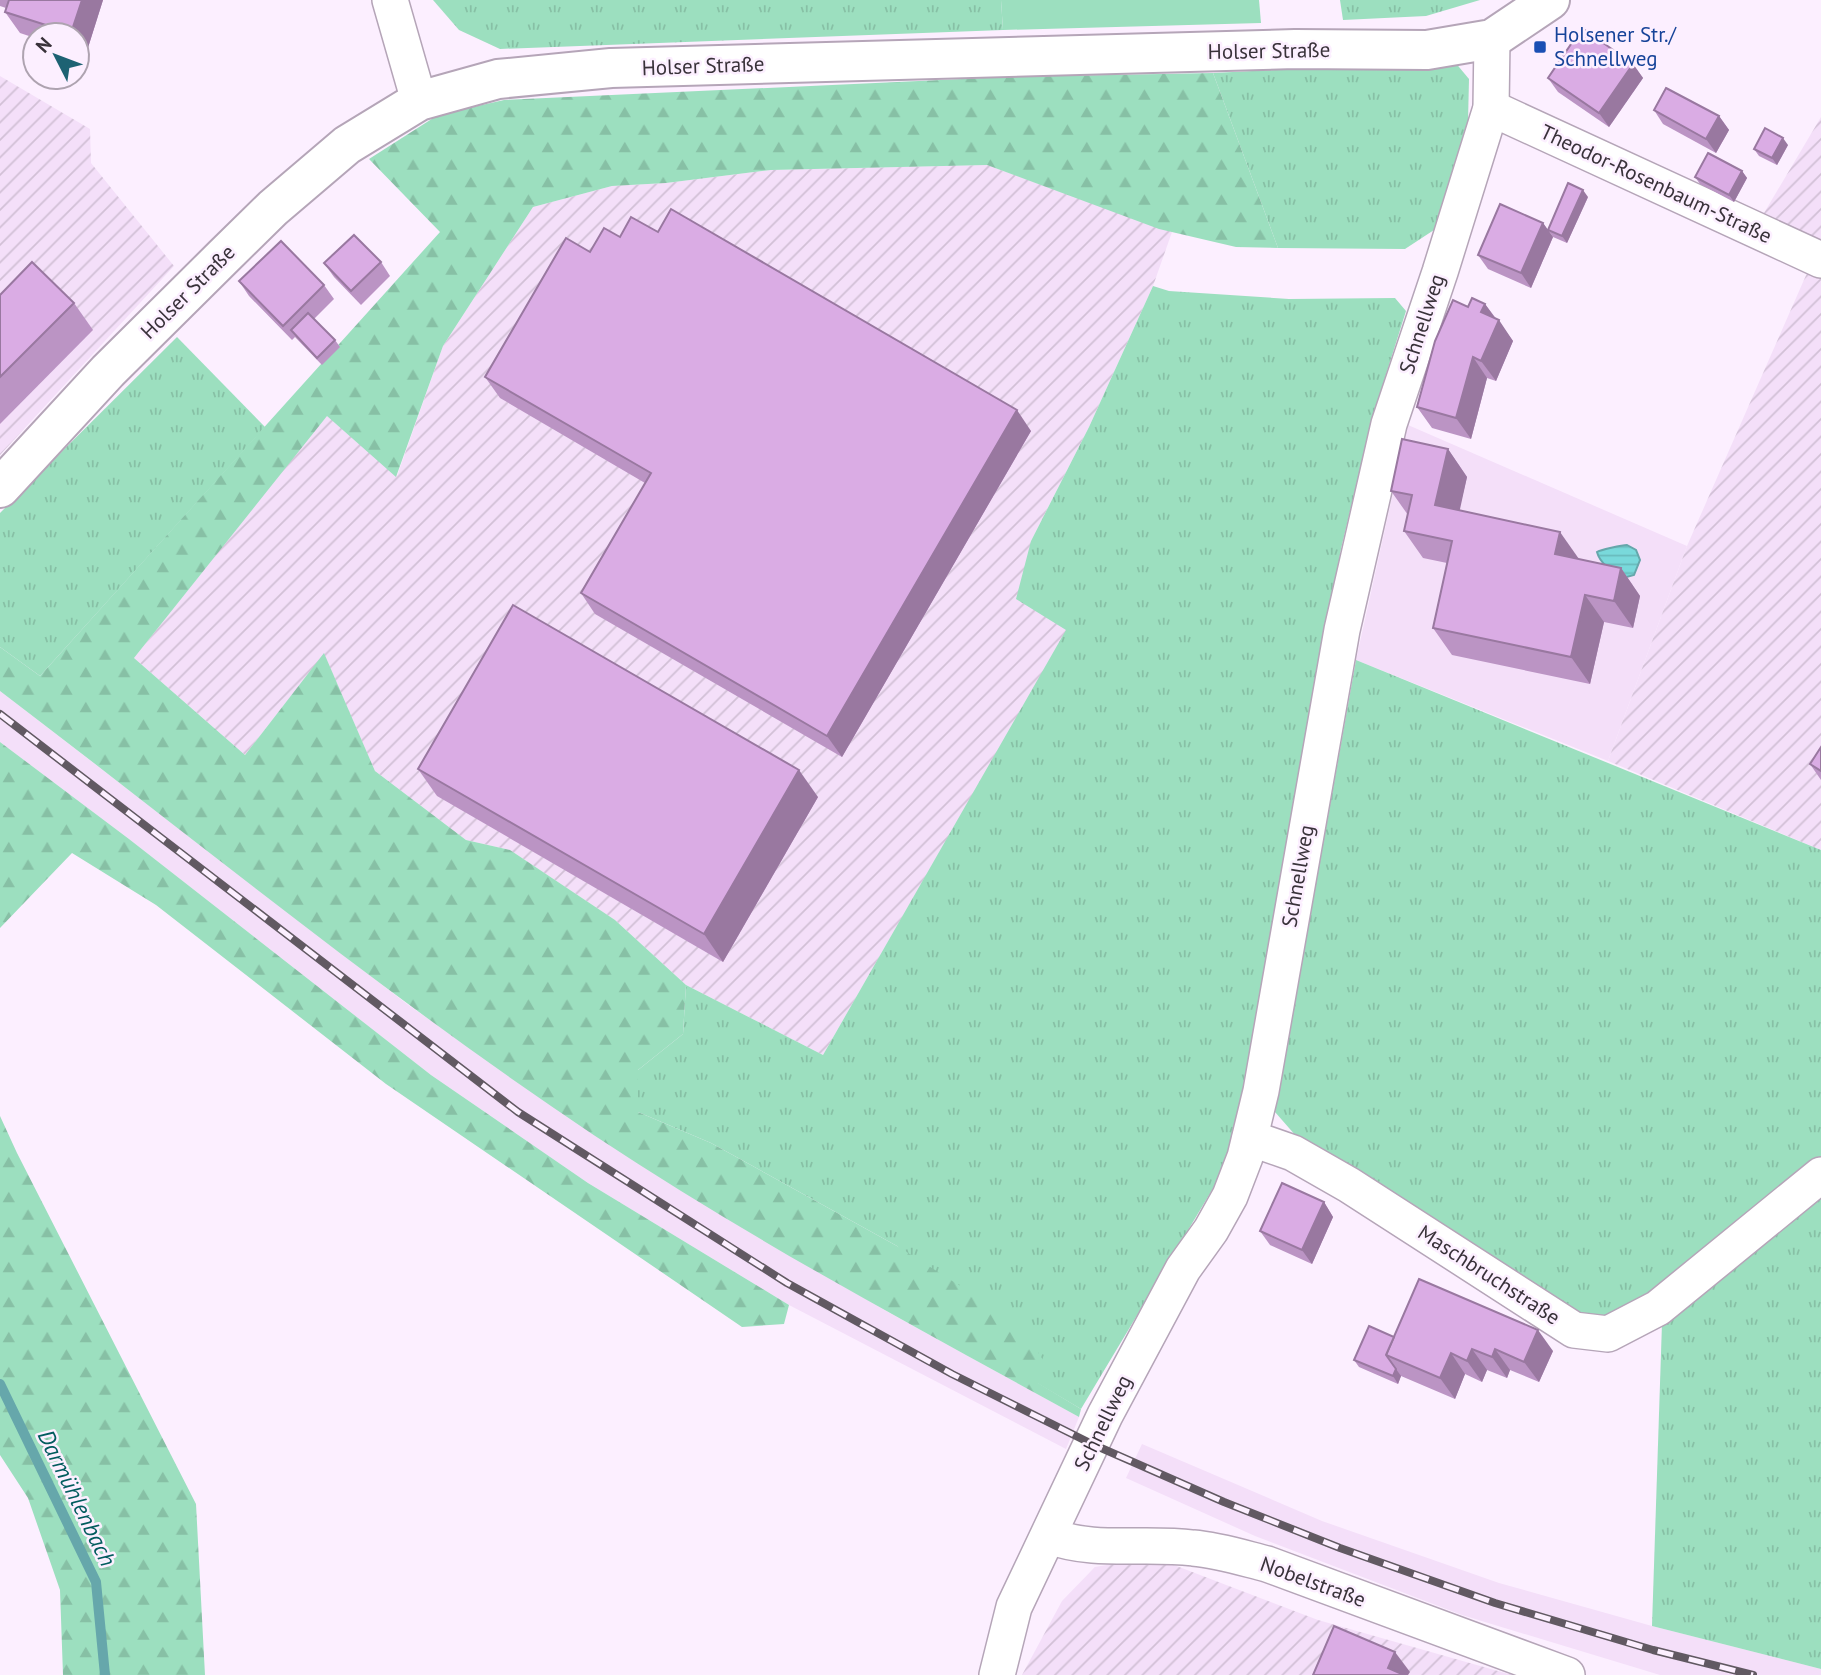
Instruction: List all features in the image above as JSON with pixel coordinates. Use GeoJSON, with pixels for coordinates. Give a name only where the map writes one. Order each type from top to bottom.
{"type":"FeatureCollection","features":[{"type":"Feature","properties":{"kind":"main road","name":"Holser Straße"},"geometry":{"type":"LineString","coordinates":[[0,488],[108,372],[274,208],[346,145],[419,101],[498,79],[611,68],[1295,50],[1427,50],[1492,39],[1550,0]]}},
{"type":"Feature","properties":{"kind":"street"},"geometry":{"type":"LineString","coordinates":[[390,0],[419,101]]}},
{"type":"Feature","properties":{"kind":"street","name":"Schnellweg"},"geometry":{"type":"LineString","coordinates":[[997,1675],[1014,1607],[1146,1335],[1183,1269],[1211,1230],[1230,1196],[1250,1138],[1261,1091],[1342,629],[1389,424],[1491,108],[1492,39]]}},
{"type":"Feature","properties":{"kind":"street","name":"Theodor-Rosenbaum-Straße"},"geometry":{"type":"LineString","coordinates":[[1491,108],[1821,260]]}},
{"type":"Feature","properties":{"kind":"street","name":"Maschbruchstraße"},"geometry":{"type":"LineString","coordinates":[[1250,1138],[1293,1153],[1349,1185],[1574,1331],[1608,1334],[1658,1308],[1821,1175]]}},
{"type":"Feature","properties":{"kind":"street","name":"Nobelstraße"},"geometry":{"type":"LineString","coordinates":[[1049,1536],[1070,1544],[1092,1547],[1194,1548],[1240,1557],[1280,1569],[1567,1675]]}},
{"type":"Feature","properties":{"kind":"shaded area"},"geometry":{"type":"Polygon","coordinates":[[[0,76],[21,88],[21,91],[25,91],[90,129],[91,163],[174,266],[0,455],[0,76]]]}},
{"type":"Feature","properties":{"kind":"shaded area"},"geometry":{"type":"Polygon","coordinates":[[[1821,117],[1821,850],[1608,761],[1687,546],[1818,248],[1761,218],[1821,117]]]}},
{"type":"Feature","properties":{"kind":"shaded area"},"geometry":{"type":"Polygon","coordinates":[[[987,165],[1172,232],[1153,286],[1089,427],[1031,541],[1067,630],[823,1055],[686,985],[615,920],[510,850],[466,840],[375,771],[324,654],[245,755],[134,658],[327,415],[397,476],[443,346],[533,207],[612,186],[666,183],[771,170],[987,165]]]}},
{"type":"Feature","properties":{"kind":"shaded area"},"geometry":{"type":"Polygon","coordinates":[[[1408,425],[1687,546],[1608,761],[1356,660],[1408,425]]]}},
{"type":"Feature","properties":{"kind":"shaded area"},"geometry":{"type":"Polygon","coordinates":[[[0,691],[407,1004],[543,1099],[680,1190],[888,1312],[1079,1417],[1066,1449],[789,1305],[588,1183],[431,1075],[129,839],[0,742],[0,691]]]}},
{"type":"Feature","properties":{"kind":"shaded area"},"geometry":{"type":"Polygon","coordinates":[[[1142,1444],[1322,1521],[1499,1583],[1821,1669],[1821,1675],[1660,1675],[1462,1615],[1255,1536],[1126,1478],[1142,1444]]]}},
{"type":"Feature","properties":{"kind":"shaded area"},"geometry":{"type":"Polygon","coordinates":[[[1153,1557],[1318,1620],[1512,1675],[1022,1675],[1062,1601],[1095,1567],[1153,1557]]]}},
{"type":"Feature","properties":{"kind":"green space"},"geometry":{"type":"Polygon","coordinates":[[[433,0],[1001,0],[1003,30],[500,49],[459,30],[433,0]]]}},
{"type":"Feature","properties":{"kind":"green space"},"geometry":{"type":"Polygon","coordinates":[[[1001,0],[1259,0],[1261,23],[1003,30],[1001,0]]]}},
{"type":"Feature","properties":{"kind":"green space"},"geometry":{"type":"Polygon","coordinates":[[[1340,0],[1480,0],[1426,16],[1343,20],[1340,0]]]}},
{"type":"Feature","properties":{"kind":"green space"},"geometry":{"type":"Polygon","coordinates":[[[1454,61],[1469,79],[1468,122],[1434,230],[1405,249],[1278,248],[1213,73],[1454,61]]]}},
{"type":"Feature","properties":{"kind":"green space"},"geometry":{"type":"Polygon","coordinates":[[[1213,73],[1278,248],[1236,247],[1159,229],[987,165],[771,170],[666,183],[612,186],[533,207],[443,346],[396,477],[327,416],[134,658],[245,755],[324,653],[375,771],[466,840],[510,850],[615,920],[686,985],[683,1034],[638,1070],[638,1112],[711,1143],[897,1246],[1019,1323],[1043,1360],[1038,1383],[1081,1409],[1079,1417],[779,1250],[592,1134],[334,949],[0,691],[0,647],[40,676],[440,232],[369,159],[438,115],[504,100],[1005,77],[1213,73]]]}},
{"type":"Feature","properties":{"kind":"green space"},"geometry":{"type":"Polygon","coordinates":[[[1153,286],[1169,291],[1289,299],[1395,298],[1406,311],[1372,419],[1341,549],[1233,1155],[1081,1409],[1037,1383],[897,1246],[711,1143],[638,1112],[638,1070],[683,1034],[686,985],[823,1055],[1066,630],[1016,599],[1031,541],[1089,427],[1153,286]]]}},
{"type":"Feature","properties":{"kind":"green space"},"geometry":{"type":"Polygon","coordinates":[[[177,337],[265,427],[40,676],[0,647],[0,513],[177,337]]]}},
{"type":"Feature","properties":{"kind":"green space"},"geometry":{"type":"Polygon","coordinates":[[[1356,660],[1821,850],[1821,1161],[1649,1300],[1600,1320],[1564,1309],[1296,1136],[1275,1112],[1356,660]]]}},
{"type":"Feature","properties":{"kind":"green space"},"geometry":{"type":"Polygon","coordinates":[[[0,742],[129,839],[431,1075],[588,1183],[789,1305],[784,1324],[742,1327],[386,1084],[156,905],[72,853],[0,928],[0,742]]]}},
{"type":"Feature","properties":{"kind":"green space"},"geometry":{"type":"Polygon","coordinates":[[[0,1116],[196,1504],[205,1675],[63,1675],[60,1590],[28,1498],[0,1455],[0,1116]]]}},
{"type":"Feature","properties":{"kind":"green space"},"geometry":{"type":"Polygon","coordinates":[[[1821,1190],[1821,1669],[1652,1626],[1662,1323],[1821,1190]]]}},
{"type":"Feature","properties":{"kind":"water"},"geometry":{"type":"Polygon","coordinates":[[[1627,545],[1636,550],[1640,560],[1634,575],[1623,578],[1604,564],[1597,552],[1627,545]]]}},
{"type":"Feature","properties":{"kind":"building"},"geometry":{"type":"Polygon","coordinates":[[[9,0],[82,0],[75,21],[33,21],[5,12],[9,0]]]}},
{"type":"Feature","properties":{"kind":"building"},"geometry":{"type":"Polygon","coordinates":[[[1582,28],[1633,64],[1599,113],[1548,78],[1582,28]]]}},
{"type":"Feature","properties":{"kind":"building"},"geometry":{"type":"Polygon","coordinates":[[[1666,88],[1719,116],[1706,139],[1654,110],[1666,88]]]}},
{"type":"Feature","properties":{"kind":"building"},"geometry":{"type":"Polygon","coordinates":[[[1765,128],[1783,138],[1772,158],[1754,149],[1765,128]]]}},
{"type":"Feature","properties":{"kind":"building"},"geometry":{"type":"Polygon","coordinates":[[[1708,153],[1742,171],[1729,195],[1695,177],[1708,153]]]}},
{"type":"Feature","properties":{"kind":"building"},"geometry":{"type":"Polygon","coordinates":[[[1568,183],[1583,190],[1562,236],[1548,230],[1568,183]]]}},
{"type":"Feature","properties":{"kind":"building"},"geometry":{"type":"Polygon","coordinates":[[[1500,204],[1543,223],[1521,273],[1478,255],[1500,204]]]}},
{"type":"Feature","properties":{"kind":"building"},"geometry":{"type":"Polygon","coordinates":[[[671,209],[1017,410],[827,736],[581,593],[651,473],[485,377],[566,238],[590,252],[604,228],[620,237],[631,217],[658,232],[671,209]]]}},
{"type":"Feature","properties":{"kind":"building"},"geometry":{"type":"Polygon","coordinates":[[[354,235],[381,262],[351,291],[324,263],[354,235]]]}},
{"type":"Feature","properties":{"kind":"building"},"geometry":{"type":"Polygon","coordinates":[[[281,241],[324,285],[283,326],[239,281],[281,241]]]}},
{"type":"Feature","properties":{"kind":"building"},"geometry":{"type":"Polygon","coordinates":[[[32,262],[74,303],[0,377],[0,295],[32,262]]]}},
{"type":"Feature","properties":{"kind":"building"},"geometry":{"type":"Polygon","coordinates":[[[1472,298],[1485,304],[1481,312],[1499,320],[1481,361],[1473,357],[1456,418],[1417,407],[1435,341],[1453,300],[1468,307],[1472,298]]]}},
{"type":"Feature","properties":{"kind":"building"},"geometry":{"type":"Polygon","coordinates":[[[308,313],[335,340],[317,358],[291,330],[308,313]]]}},
{"type":"Feature","properties":{"kind":"building"},"geometry":{"type":"Polygon","coordinates":[[[1402,439],[1448,449],[1435,505],[1560,532],[1555,554],[1621,568],[1614,601],[1585,595],[1571,657],[1433,628],[1452,541],[1404,531],[1412,495],[1391,491],[1402,439]]]}},
{"type":"Feature","properties":{"kind":"building"},"geometry":{"type":"Polygon","coordinates":[[[513,605],[799,770],[704,934],[418,769],[513,605]]]}},
{"type":"Feature","properties":{"kind":"building"},"geometry":{"type":"Polygon","coordinates":[[[1821,747],[1821,771],[1810,764],[1821,747]]]}},
{"type":"Feature","properties":{"kind":"building"},"geometry":{"type":"Polygon","coordinates":[[[1282,1183],[1324,1202],[1302,1250],[1260,1231],[1282,1183]]]}},
{"type":"Feature","properties":{"kind":"building"},"geometry":{"type":"Polygon","coordinates":[[[1419,1279],[1538,1330],[1524,1362],[1495,1349],[1492,1357],[1472,1349],[1467,1361],[1451,1353],[1440,1378],[1386,1355],[1419,1279]]]}},
{"type":"Feature","properties":{"kind":"building"},"geometry":{"type":"Polygon","coordinates":[[[1369,1326],[1394,1337],[1386,1355],[1396,1369],[1393,1376],[1354,1360],[1369,1326]]]}},
{"type":"Feature","properties":{"kind":"building"},"geometry":{"type":"Polygon","coordinates":[[[1334,1626],[1395,1652],[1388,1668],[1404,1675],[1313,1675],[1334,1626]]]}},
{"type":"Feature","properties":{"kind":"waterway","name":"Darmühlenbach"},"geometry":{"type":"LineString","coordinates":[[0,1384],[96,1582],[105,1675]]}},
{"type":"Feature","properties":{"kind":"railway"},"geometry":{"type":"LineString","coordinates":[[0,714],[518,1112],[787,1283],[952,1374],[1092,1444],[1224,1502],[1340,1548],[1495,1603],[1653,1650],[1753,1675]]}},
{"type":"Feature","properties":{"kind":"place","name":"Holsener Str./ Schnellweg"},"geometry":{"type":"Point","coordinates":[1540,47]}}]}
